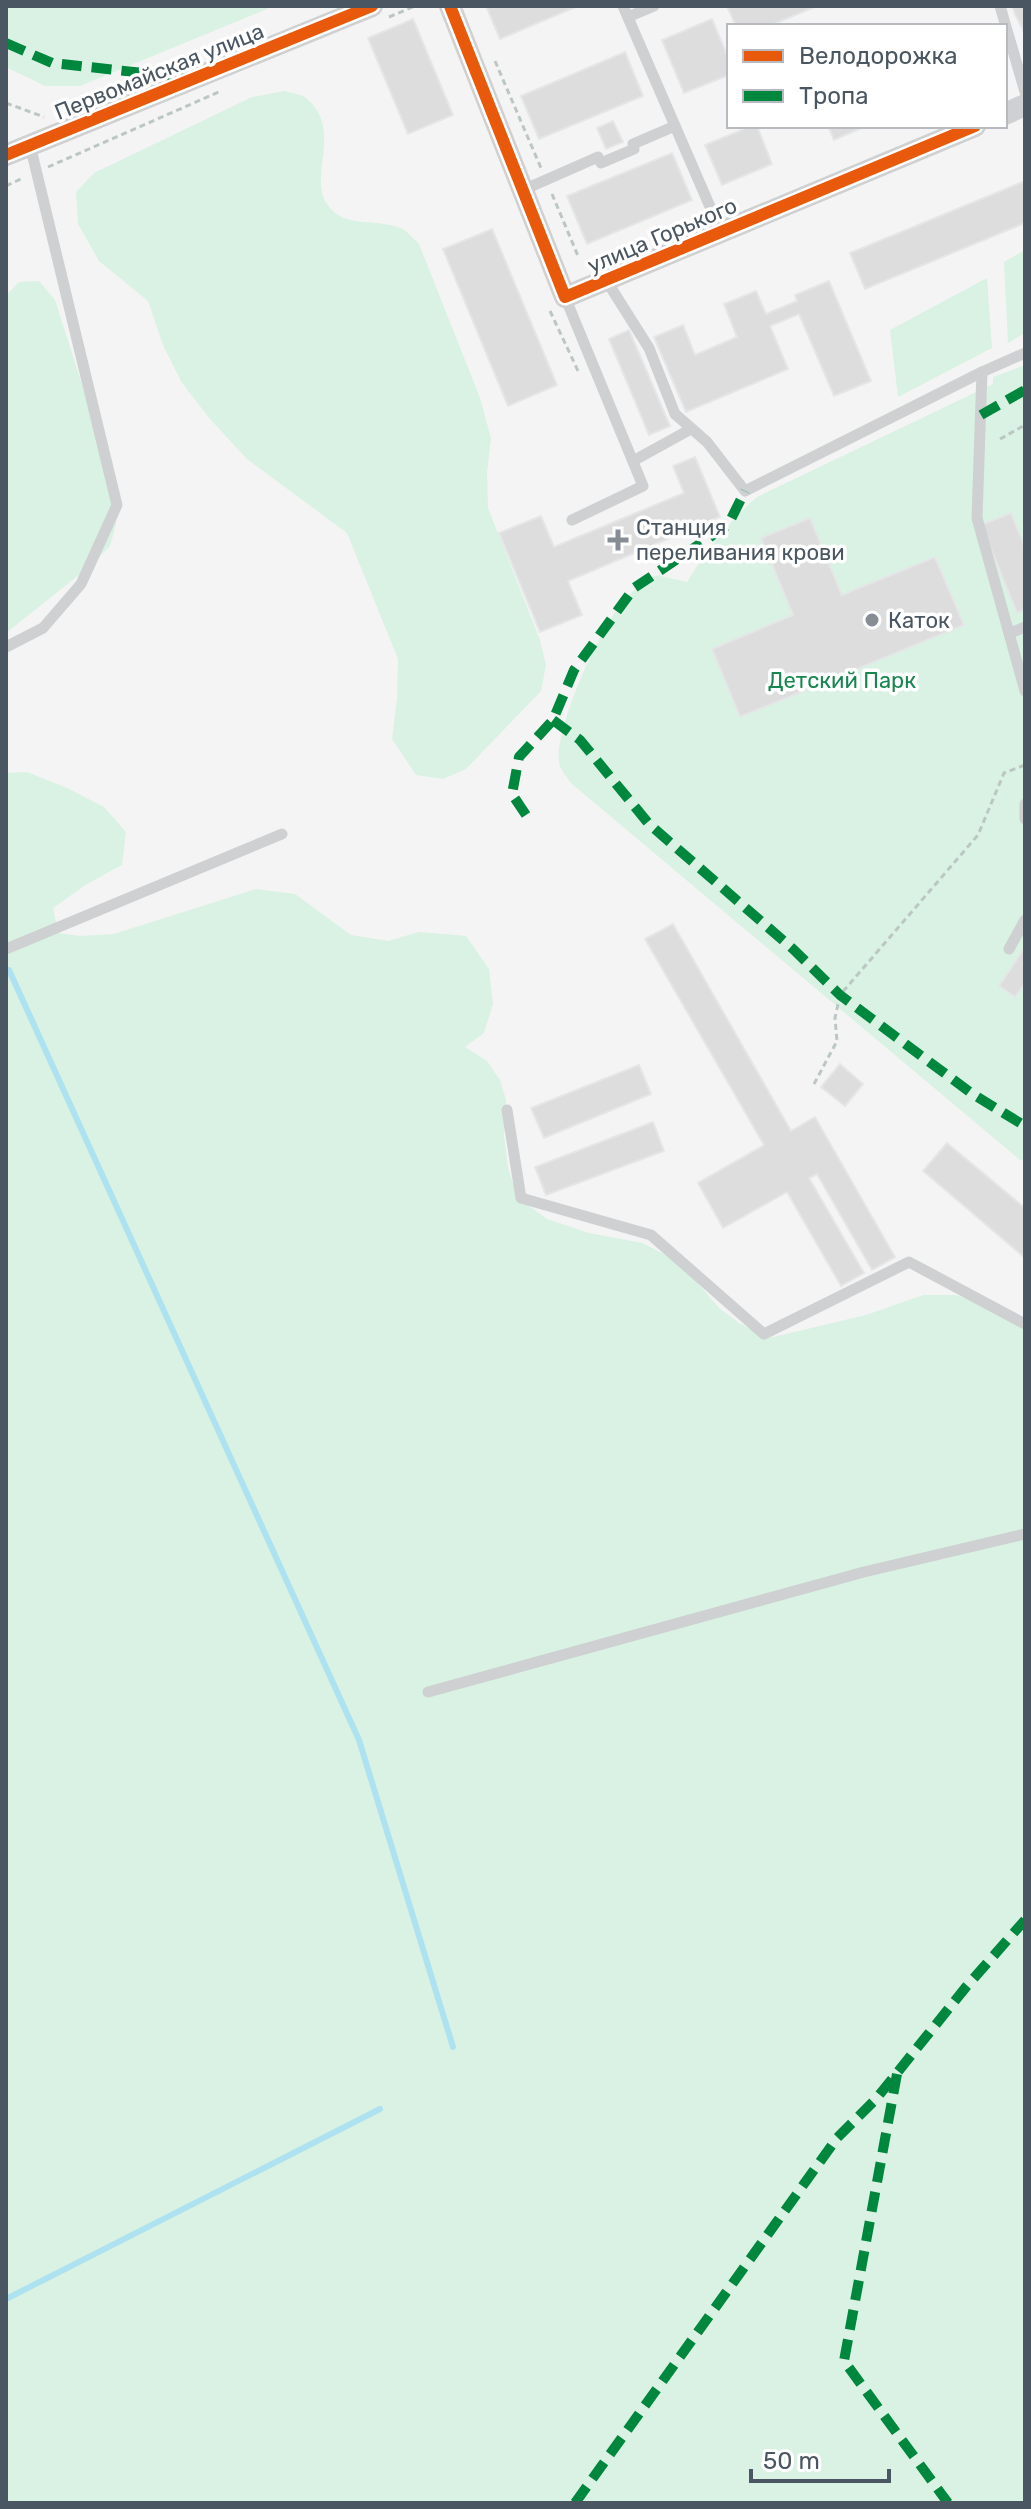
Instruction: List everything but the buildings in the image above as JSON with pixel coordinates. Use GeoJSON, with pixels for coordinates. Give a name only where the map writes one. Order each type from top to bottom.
{"type":"FeatureCollection","features":[{"type":"Feature","properties":{"kind":"street","name":"улица Горького"},"geometry":{"type":"LineString","coordinates":[[450,6],[565,297],[970,128]]}},
{"type":"Feature","properties":{"kind":"street","name":"Первомайская улица"},"geometry":{"type":"LineString","coordinates":[[6,155],[379,12]]}},
{"type":"Feature","properties":{"kind":"lane"},"geometry":{"type":"LineString","coordinates":[[654,6],[625,12],[721,232]]}},
{"type":"Feature","properties":{"kind":"lane"},"geometry":{"type":"LineString","coordinates":[[1007,30],[1025,92]]}},
{"type":"Feature","properties":{"kind":"lane"},"geometry":{"type":"LineString","coordinates":[[523,190],[598,157],[601,163],[634,149],[633,144],[675,126]]}},
{"type":"Feature","properties":{"kind":"lane"},"geometry":{"type":"LineString","coordinates":[[6,647],[43,628],[81,584],[117,505],[30,145]]}},
{"type":"Feature","properties":{"kind":"lane"},"geometry":{"type":"LineString","coordinates":[[606,280],[649,348],[675,414],[707,442],[745,491],[1025,353]]}},
{"type":"Feature","properties":{"kind":"lane","name":"улица Горького"},"geometry":{"type":"LineString","coordinates":[[565,297],[643,486],[572,520]]}},
{"type":"Feature","properties":{"kind":"lane"},"geometry":{"type":"LineString","coordinates":[[982,372],[977,518],[1025,691]]}},
{"type":"Feature","properties":{"kind":"lane"},"geometry":{"type":"LineString","coordinates":[[633,461],[691,429]]}},
{"type":"Feature","properties":{"kind":"lane"},"geometry":{"type":"LineString","coordinates":[[1010,633],[1025,627]]}},
{"type":"Feature","properties":{"kind":"lane"},"geometry":{"type":"LineString","coordinates":[[1025,804],[1025,819]]}},
{"type":"Feature","properties":{"kind":"lane"},"geometry":{"type":"LineString","coordinates":[[6,949],[282,834]]}},
{"type":"Feature","properties":{"kind":"lane"},"geometry":{"type":"LineString","coordinates":[[1009,949],[1025,920]]}},
{"type":"Feature","properties":{"kind":"lane"},"geometry":{"type":"LineString","coordinates":[[507,1110],[521,1198],[651,1235],[764,1334],[909,1262],[1025,1324]]}},
{"type":"Feature","properties":{"kind":"lane"},"geometry":{"type":"LineString","coordinates":[[428,1692],[864,1572],[1025,1534]]}},
{"type":"Feature","properties":{"kind":"path"},"geometry":{"type":"LineString","coordinates":[[379,12],[415,6]]}},
{"type":"Feature","properties":{"kind":"path"},"geometry":{"type":"LineString","coordinates":[[491,50],[578,256]]}},
{"type":"Feature","properties":{"kind":"path"},"geometry":{"type":"LineString","coordinates":[[6,186],[227,89]]}},
{"type":"Feature","properties":{"kind":"path"},"geometry":{"type":"LineString","coordinates":[[6,103],[71,129]]}},
{"type":"Feature","properties":{"kind":"path"},"geometry":{"type":"LineString","coordinates":[[1000,439],[1025,425]]}},
{"type":"Feature","properties":{"kind":"path"},"geometry":{"type":"LineString","coordinates":[[814,1084],[837,1041],[835,1018],[840,995],[978,835],[1004,773],[1025,765]]}},
{"type":"Feature","properties":{"kind":"green space"},"geometry":{"type":"Polygon","coordinates":[[[6,6],[274,6],[80,86],[45,86],[6,67],[6,6]]]}},
{"type":"Feature","properties":{"kind":"green space"},"geometry":{"type":"Polygon","coordinates":[[[284,91],[305,97],[323,124],[322,193],[334,212],[351,220],[400,228],[419,244],[480,398],[491,438],[487,473],[488,508],[540,640],[546,665],[541,691],[466,769],[443,779],[416,775],[392,739],[398,659],[347,533],[247,459],[210,419],[182,383],[163,345],[148,301],[99,261],[78,224],[76,192],[94,173],[252,97],[284,91]]]}},
{"type":"Feature","properties":{"kind":"green space"},"geometry":{"type":"Polygon","coordinates":[[[1025,250],[1025,333],[1008,343],[1004,262],[1025,250]]]}},
{"type":"Feature","properties":{"kind":"green space"},"geometry":{"type":"Polygon","coordinates":[[[987,278],[992,348],[898,397],[890,330],[987,278]]]}},
{"type":"Feature","properties":{"kind":"green space"},"geometry":{"type":"Polygon","coordinates":[[[39,281],[55,300],[114,485],[116,524],[110,546],[90,566],[6,633],[6,296],[19,282],[39,281]]]}},
{"type":"Feature","properties":{"kind":"green space","name":"Детский Парк"},"geometry":{"type":"Polygon","coordinates":[[[1025,365],[1025,1160],[1020,1160],[572,784],[559,763],[559,747],[571,703],[592,653],[616,611],[633,592],[656,575],[687,582],[719,537],[757,497],[993,384],[993,377],[1025,365]]]}},
{"type":"Feature","properties":{"kind":"green space"},"geometry":{"type":"Polygon","coordinates":[[[27,772],[104,807],[126,832],[122,865],[53,908],[58,933],[80,936],[114,934],[256,889],[295,894],[351,935],[388,941],[419,932],[466,936],[489,969],[493,1004],[484,1033],[465,1047],[487,1061],[500,1080],[506,1100],[504,1135],[508,1168],[518,1198],[547,1219],[589,1233],[642,1243],[664,1254],[684,1267],[719,1308],[739,1323],[769,1338],[866,1315],[923,1295],[956,1295],[991,1306],[1025,1322],[1025,2503],[6,2503],[6,773],[27,772]]]}},
{"type":"Feature","properties":{"kind":"waterway"},"geometry":{"type":"LineString","coordinates":[[9,970],[359,1740],[453,2047]]}},
{"type":"Feature","properties":{"kind":"waterway"},"geometry":{"type":"LineString","coordinates":[[6,2299],[380,2109]]}},
{"type":"Feature","properties":{"kind":"marked path"},"geometry":{"type":"LineString","coordinates":[[6,43],[52,63],[189,78]]}},
{"type":"Feature","properties":{"kind":"marked path"},"geometry":{"type":"LineString","coordinates":[[981,415],[1025,390]]}},
{"type":"Feature","properties":{"kind":"marked path"},"geometry":{"type":"LineString","coordinates":[[526,815],[512,794],[519,757],[553,720],[574,670],[634,588],[728,525],[745,491]]}},
{"type":"Feature","properties":{"kind":"marked path"},"geometry":{"type":"LineString","coordinates":[[553,720],[580,740],[649,824],[793,949],[840,995],[971,1093],[1025,1126]]}},
{"type":"Feature","properties":{"kind":"marked path"},"geometry":{"type":"LineString","coordinates":[[575,2503],[837,2138],[876,2099],[966,1987],[1025,1920]]}},
{"type":"Feature","properties":{"kind":"marked path"},"geometry":{"type":"LineString","coordinates":[[897,2074],[844,2361],[948,2503]]}},
{"type":"Feature","properties":{"kind":"cycle path"},"geometry":{"type":"LineString","coordinates":[[6,155],[372,6]]}},
{"type":"Feature","properties":{"kind":"cycle path"},"geometry":{"type":"LineString","coordinates":[[450,6],[565,297],[970,128]]}},
{"type":"Feature","properties":{"kind":"place","name":"Станция переливания крови"},"geometry":{"type":"Point","coordinates":[618,540]}},
{"type":"Feature","properties":{"kind":"place","name":"Каток"},"geometry":{"type":"Point","coordinates":[872,620]}}]}
